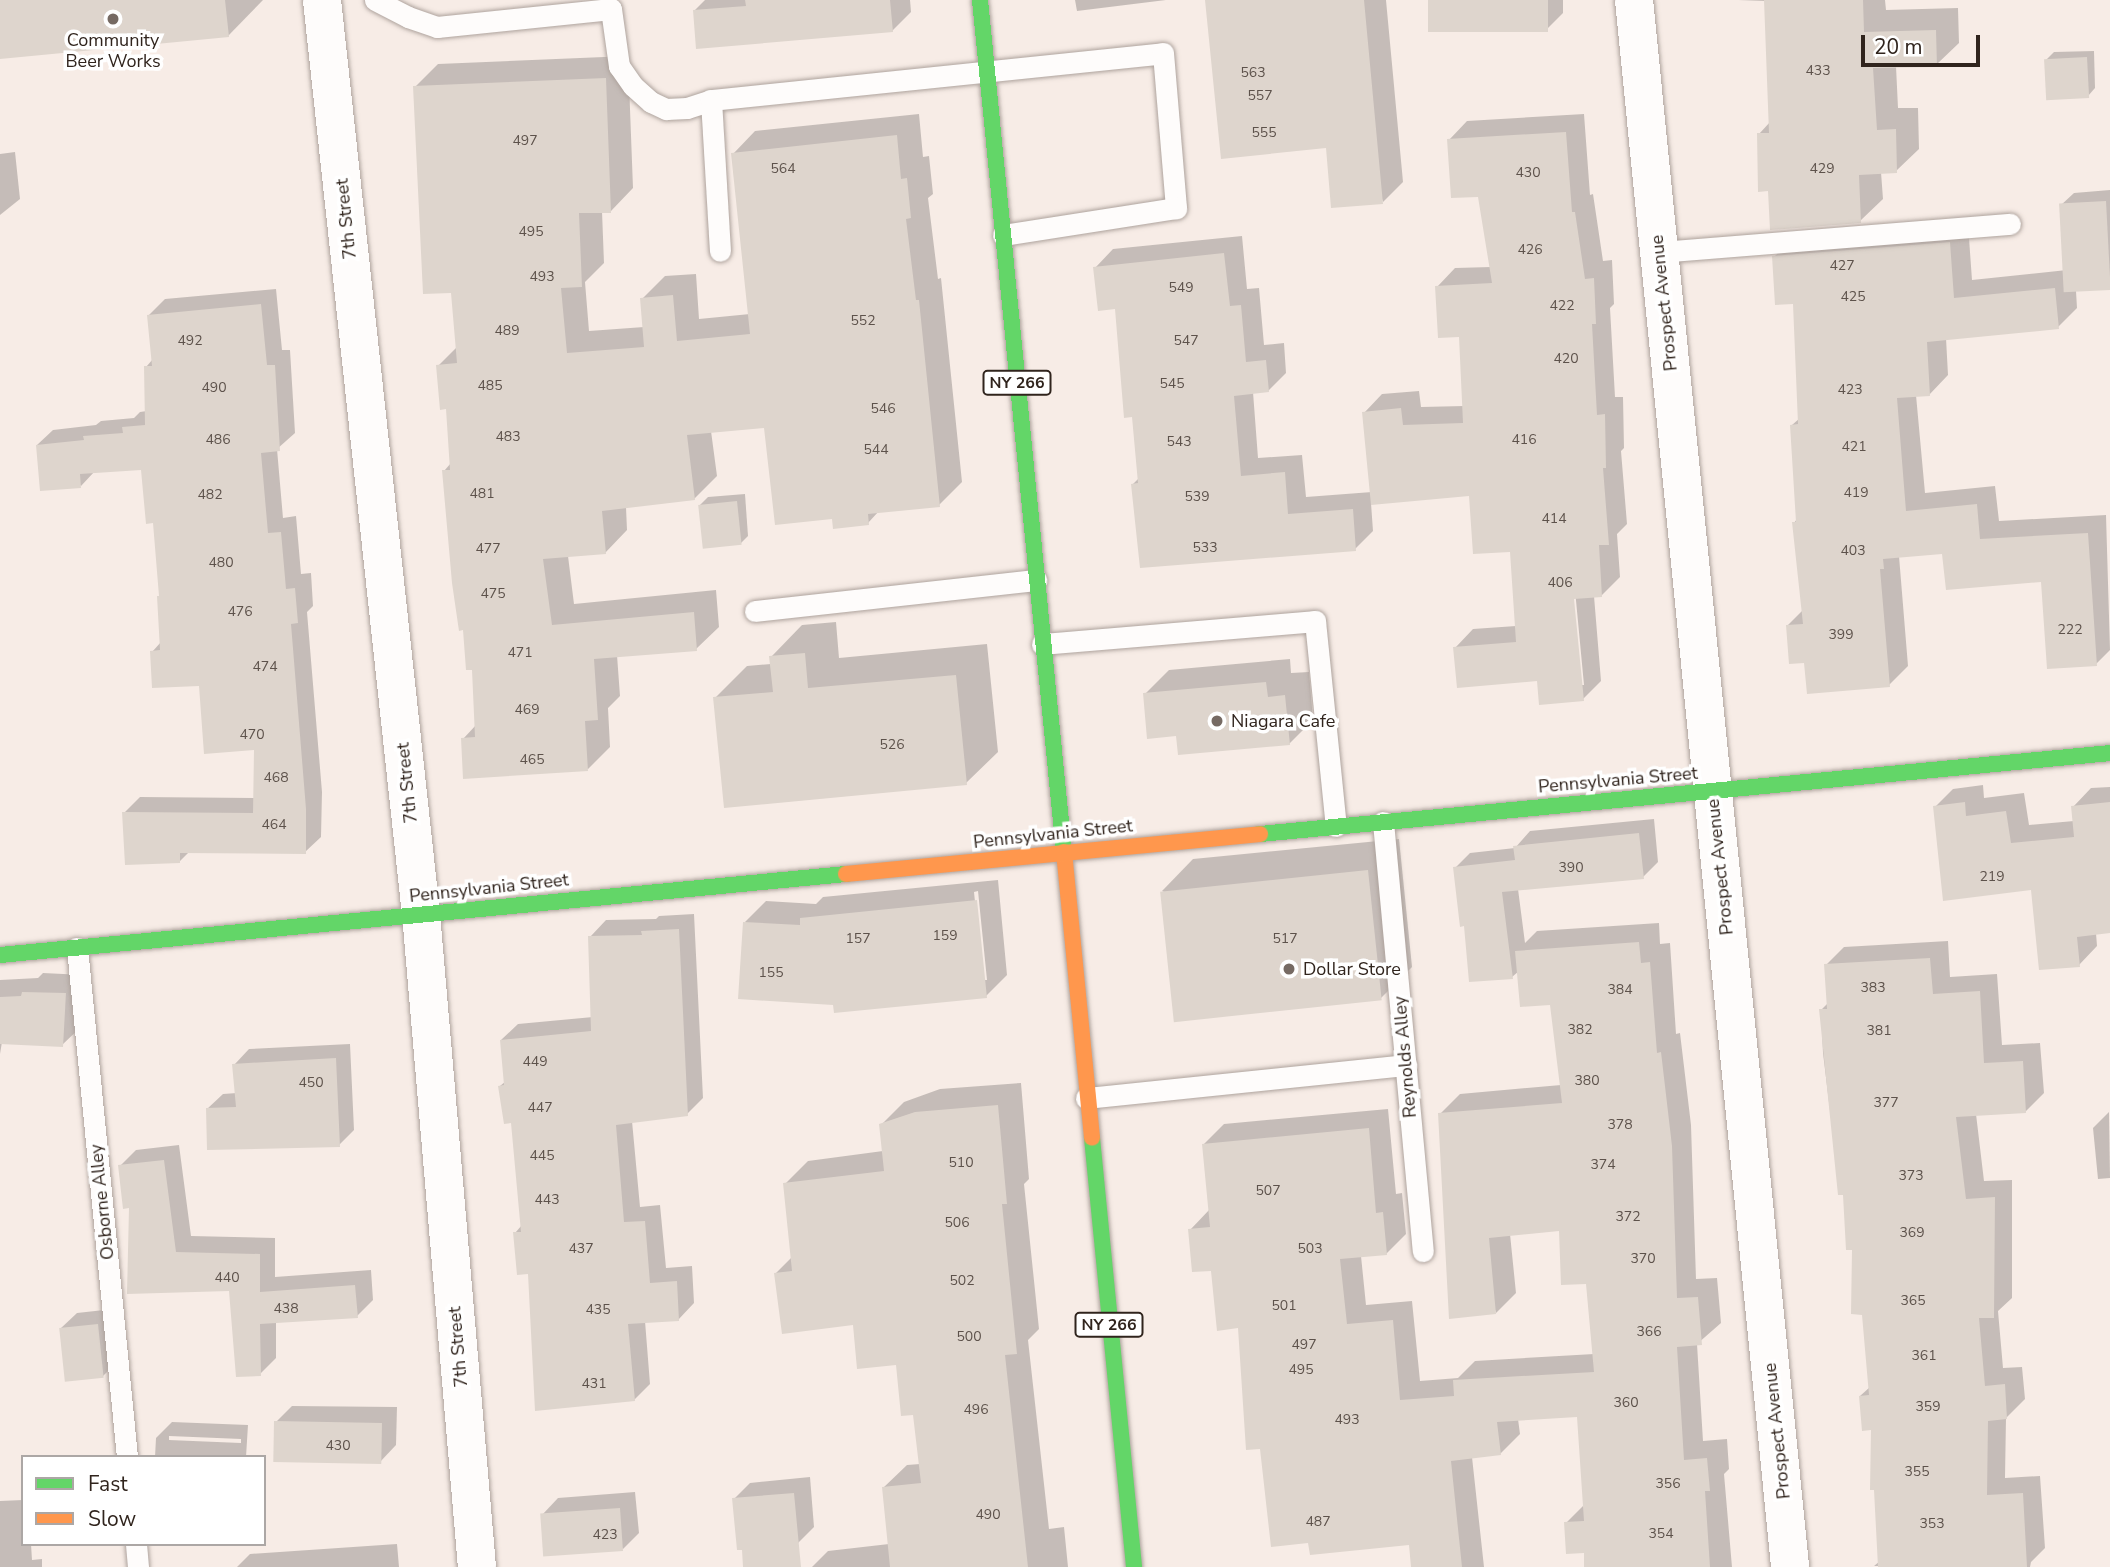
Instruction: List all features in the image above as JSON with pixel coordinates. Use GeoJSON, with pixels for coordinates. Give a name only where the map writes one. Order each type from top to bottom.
{"type":"FeatureCollection","features":[{"type":"Feature","properties":{"kind":"street","name":"7th Street"},"geometry":{"type":"LineString","coordinates":[[322,0],[421,914],[477,1567]]}},
{"type":"Feature","properties":{"kind":"street","name":"NY 266"},"geometry":{"type":"LineString","coordinates":[[980,0],[1061,853],[1133,1567]]}},
{"type":"Feature","properties":{"kind":"street","name":"Prospect Avenue"},"geometry":{"type":"LineString","coordinates":[[1634,0],[1790,1567]]}},
{"type":"Feature","properties":{"kind":"street","name":"Pennsylvania Street"},"geometry":{"type":"LineString","coordinates":[[0,955],[2110,752]]}},
{"type":"Feature","properties":{"kind":"lane"},"geometry":{"type":"LineString","coordinates":[[375,0],[408,17],[437,27],[611,9],[620,66],[634,86],[651,102],[666,109],[687,108],[711,100],[1163,53],[1176,208],[1003,235]]}},
{"type":"Feature","properties":{"kind":"lane"},"geometry":{"type":"LineString","coordinates":[[711,100],[720,251]]}},
{"type":"Feature","properties":{"kind":"lane"},"geometry":{"type":"LineString","coordinates":[[1659,252],[2010,224]]}},
{"type":"Feature","properties":{"kind":"lane"},"geometry":{"type":"LineString","coordinates":[[755,611],[1036,580]]}},
{"type":"Feature","properties":{"kind":"lane"},"geometry":{"type":"LineString","coordinates":[[1042,644],[1315,621],[1336,826]]}},
{"type":"Feature","properties":{"kind":"lane","name":"Reynolds Alley"},"geometry":{"type":"LineString","coordinates":[[1383,822],[1423,1251]]}},
{"type":"Feature","properties":{"kind":"lane","name":"Osborne Alley"},"geometry":{"type":"LineString","coordinates":[[77,948],[127,1455]]}},
{"type":"Feature","properties":{"kind":"lane"},"geometry":{"type":"LineString","coordinates":[[1086,1098],[1406,1065]]}},
{"type":"Feature","properties":{"kind":"lane"},"geometry":{"type":"LineString","coordinates":[[136,1546],[138,1567]]}},
{"type":"Feature","properties":{"kind":"building","name":"Community Beer Works"},"geometry":{"type":"Polygon","coordinates":[[[0,0],[225,0],[229,37],[0,59],[0,0]]]}},
{"type":"Feature","properties":{"kind":"building"},"geometry":{"type":"Polygon","coordinates":[[[745,0],[890,0],[893,32],[696,49],[693,10],[746,6],[745,0]]]}},
{"type":"Feature","properties":{"kind":"building"},"geometry":{"type":"Polygon","coordinates":[[[1205,0],[1364,0],[1383,204],[1331,208],[1326,148],[1221,159],[1205,0]]]}},
{"type":"Feature","properties":{"kind":"building"},"geometry":{"type":"Polygon","coordinates":[[[1428,0],[1548,0],[1548,32],[1428,32],[1428,0]]]}},
{"type":"Feature","properties":{"kind":"building"},"geometry":{"type":"Polygon","coordinates":[[[1764,0],[1863,0],[1864,32],[1936,30],[1937,67],[1873,68],[1877,130],[1896,129],[1897,173],[1859,175],[1861,223],[1770,230],[1768,191],[1758,192],[1757,133],[1769,133],[1764,0]]]}},
{"type":"Feature","properties":{"kind":"building"},"geometry":{"type":"Polygon","coordinates":[[[2087,57],[2089,98],[2046,100],[2044,59],[2087,57]]]}},
{"type":"Feature","properties":{"kind":"building"},"geometry":{"type":"Polygon","coordinates":[[[606,78],[611,213],[579,213],[582,287],[561,288],[567,353],[644,347],[640,298],[673,295],[677,341],[750,334],[731,153],[897,135],[901,179],[907,178],[911,218],[906,219],[916,300],[919,300],[940,507],[868,514],[869,525],[833,529],[832,519],[775,525],[764,428],[687,435],[695,500],[602,511],[606,554],[543,559],[552,625],[694,612],[697,651],[594,659],[598,720],[585,721],[588,771],[463,779],[461,738],[475,737],[472,670],[466,670],[463,630],[459,631],[452,583],[442,470],[450,470],[446,409],[440,410],[436,365],[457,363],[451,293],[423,294],[413,86],[606,78]]]}},
{"type":"Feature","properties":{"kind":"building"},"geometry":{"type":"Polygon","coordinates":[[[1566,132],[1572,212],[1575,212],[1585,279],[1594,278],[1596,324],[1592,324],[1597,415],[1605,414],[1606,468],[1603,468],[1609,545],[1599,545],[1602,597],[1574,599],[1584,701],[1539,705],[1537,681],[1457,688],[1453,647],[1516,642],[1510,552],[1473,554],[1469,496],[1371,505],[1362,412],[1401,408],[1403,425],[1463,423],[1459,337],[1438,338],[1435,286],[1492,283],[1478,197],[1451,198],[1447,139],[1566,132]]]}},
{"type":"Feature","properties":{"kind":"building"},"geometry":{"type":"Polygon","coordinates":[[[2106,201],[2110,290],[2064,292],[2059,203],[2106,201]]]}},
{"type":"Feature","properties":{"kind":"building"},"geometry":{"type":"Polygon","coordinates":[[[1950,242],[1954,298],[2055,288],[2059,329],[1927,342],[1930,396],[1897,398],[1906,511],[1977,504],[1980,539],[2088,533],[2097,666],[2047,669],[2041,582],[1946,590],[1942,554],[1883,559],[1884,569],[1880,569],[1890,687],[1807,694],[1804,663],[1789,664],[1786,625],[1803,624],[1792,522],[1796,522],[1790,425],[1798,424],[1793,304],[1775,305],[1772,256],[1950,242]]]}},
{"type":"Feature","properties":{"kind":"building"},"geometry":{"type":"Polygon","coordinates":[[[1224,253],[1230,306],[1241,305],[1246,362],[1266,360],[1269,392],[1234,396],[1241,476],[1285,472],[1288,514],[1353,509],[1356,551],[1140,568],[1131,484],[1138,483],[1132,417],[1124,418],[1115,309],[1098,311],[1093,267],[1224,253]]]}},
{"type":"Feature","properties":{"kind":"building"},"geometry":{"type":"Polygon","coordinates":[[[261,304],[267,365],[275,365],[280,451],[261,453],[268,533],[281,532],[286,589],[295,588],[298,623],[291,624],[306,809],[306,854],[180,853],[180,863],[125,865],[122,812],[253,813],[254,750],[204,754],[199,686],[152,688],[150,651],[160,650],[159,596],[153,523],[146,524],[141,470],[80,474],[81,488],[40,491],[36,445],[84,440],[83,436],[123,433],[122,427],[145,425],[144,366],[152,366],[147,315],[261,304]]]}},
{"type":"Feature","properties":{"kind":"building"},"geometry":{"type":"Polygon","coordinates":[[[737,501],[742,545],[703,549],[698,505],[737,501]]]}},
{"type":"Feature","properties":{"kind":"building"},"geometry":{"type":"Polygon","coordinates":[[[805,653],[808,688],[956,675],[967,785],[724,808],[713,697],[773,692],[769,656],[805,653]]]}},
{"type":"Feature","properties":{"kind":"building"},"geometry":{"type":"Polygon","coordinates":[[[1266,682],[1268,697],[1285,695],[1290,745],[1178,755],[1176,736],[1147,739],[1143,693],[1266,682]]]}},
{"type":"Feature","properties":{"kind":"building"},"geometry":{"type":"Polygon","coordinates":[[[1965,802],[1966,816],[2006,811],[2011,843],[2074,837],[2071,806],[2110,802],[2110,933],[2077,937],[2080,967],[2039,970],[2031,890],[1943,901],[1933,806],[1965,802]]]}},
{"type":"Feature","properties":{"kind":"building"},"geometry":{"type":"Polygon","coordinates":[[[1639,833],[1644,879],[1502,892],[1513,979],[1469,982],[1464,926],[1460,927],[1453,867],[1515,860],[1513,846],[1639,833]]]}},
{"type":"Feature","properties":{"kind":"building"},"geometry":{"type":"Polygon","coordinates":[[[1368,870],[1382,1000],[1174,1022],[1160,892],[1368,870]]]}},
{"type":"Feature","properties":{"kind":"building"},"geometry":{"type":"Polygon","coordinates":[[[977,900],[987,998],[834,1013],[833,1005],[738,999],[743,922],[800,925],[800,918],[977,900]]]}},
{"type":"Feature","properties":{"kind":"building"},"geometry":{"type":"Polygon","coordinates":[[[679,929],[688,1116],[616,1125],[624,1222],[645,1221],[650,1283],[677,1281],[679,1321],[628,1324],[635,1401],[535,1411],[528,1274],[517,1275],[513,1232],[521,1232],[511,1123],[504,1124],[498,1086],[504,1085],[500,1040],[591,1031],[588,936],[642,935],[641,931],[679,929]]]}},
{"type":"Feature","properties":{"kind":"building"},"geometry":{"type":"Polygon","coordinates":[[[1639,942],[1641,963],[1650,962],[1657,1053],[1661,1052],[1672,1146],[1677,1298],[1698,1297],[1702,1345],[1677,1347],[1684,1460],[1707,1458],[1710,1491],[1705,1491],[1710,1567],[1584,1567],[1584,1553],[1566,1554],[1564,1522],[1584,1521],[1577,1417],[1497,1422],[1501,1455],[1451,1461],[1462,1567],[1411,1567],[1409,1545],[1310,1555],[1308,1543],[1271,1547],[1260,1449],[1246,1450],[1238,1328],[1217,1331],[1211,1271],[1192,1272],[1188,1229],[1210,1227],[1202,1144],[1369,1128],[1376,1213],[1383,1212],[1387,1255],[1340,1259],[1347,1324],[1393,1320],[1400,1400],[1454,1396],[1453,1380],[1594,1372],[1586,1284],[1561,1285],[1559,1231],[1489,1238],[1496,1314],[1449,1319],[1438,1113],[1562,1103],[1550,1005],[1520,1007],[1515,951],[1639,942]]]}},
{"type":"Feature","properties":{"kind":"building"},"geometry":{"type":"Polygon","coordinates":[[[1930,958],[1933,994],[1980,991],[1984,1063],[2023,1061],[2026,1113],[1956,1117],[1966,1199],[1995,1197],[1994,1318],[1979,1318],[1985,1386],[2005,1384],[2007,1419],[1988,1421],[1987,1495],[2023,1493],[2027,1567],[1878,1567],[1874,1490],[1870,1490],[1871,1430],[1862,1431],[1859,1396],[1869,1395],[1862,1315],[1851,1314],[1852,1250],[1846,1250],[1843,1195],[1838,1195],[1819,1009],[1827,1009],[1824,964],[1930,958]]]}},
{"type":"Feature","properties":{"kind":"building"},"geometry":{"type":"Polygon","coordinates":[[[22,992],[66,993],[63,1047],[0,1044],[0,997],[21,996],[22,992]]]}},
{"type":"Feature","properties":{"kind":"building"},"geometry":{"type":"Polygon","coordinates":[[[336,1058],[340,1147],[207,1150],[206,1108],[236,1107],[232,1064],[336,1058]]]}},
{"type":"Feature","properties":{"kind":"building"},"geometry":{"type":"Polygon","coordinates":[[[998,1105],[1007,1204],[1002,1204],[1017,1354],[1005,1355],[1028,1567],[890,1567],[882,1487],[921,1483],[913,1415],[901,1416],[896,1365],[857,1369],[853,1325],[782,1334],[774,1273],[792,1271],[783,1183],[884,1171],[879,1124],[915,1112],[998,1105]]]}},
{"type":"Feature","properties":{"kind":"building"},"geometry":{"type":"Polygon","coordinates":[[[164,1160],[176,1252],[260,1254],[260,1292],[355,1285],[358,1318],[260,1324],[261,1376],[236,1377],[229,1291],[127,1294],[129,1208],[123,1209],[118,1165],[164,1160]]]}},
{"type":"Feature","properties":{"kind":"building"},"geometry":{"type":"Polygon","coordinates":[[[98,1324],[104,1378],[65,1382],[59,1328],[98,1324]]]}},
{"type":"Feature","properties":{"kind":"building"},"geometry":{"type":"Polygon","coordinates":[[[274,1421],[382,1423],[381,1464],[273,1462],[274,1421]]]}},
{"type":"Feature","properties":{"kind":"building"},"geometry":{"type":"Polygon","coordinates":[[[794,1493],[801,1567],[743,1567],[742,1550],[737,1550],[732,1498],[794,1493]]]}},
{"type":"Feature","properties":{"kind":"building"},"geometry":{"type":"Polygon","coordinates":[[[620,1508],[623,1551],[543,1556],[540,1514],[620,1508]]]}},
{"type":"Feature","properties":{"kind":"traffic: fast"},"geometry":{"type":"LineString","coordinates":[[980,0],[1064,852]]}},
{"type":"Feature","properties":{"kind":"traffic: fast"},"geometry":{"type":"LineString","coordinates":[[1260,834],[2110,753]]}},
{"type":"Feature","properties":{"kind":"traffic: fast"},"geometry":{"type":"LineString","coordinates":[[0,955],[846,874]]}},
{"type":"Feature","properties":{"kind":"traffic: fast"},"geometry":{"type":"LineString","coordinates":[[1092,1138],[1134,1567]]}},
{"type":"Feature","properties":{"kind":"traffic: slow"},"geometry":{"type":"LineString","coordinates":[[846,874],[1260,834]]}},
{"type":"Feature","properties":{"kind":"traffic: slow"},"geometry":{"type":"LineString","coordinates":[[1064,852],[1092,1138]]}},
{"type":"Feature","properties":{"kind":"place","name":"Community Beer Works"},"geometry":{"type":"Point","coordinates":[113,19]}},
{"type":"Feature","properties":{"kind":"place","name":"Niagara Cafe"},"geometry":{"type":"Point","coordinates":[1217,721]}},
{"type":"Feature","properties":{"kind":"place","name":"Dollar Store"},"geometry":{"type":"Point","coordinates":[1289,969]}}]}
